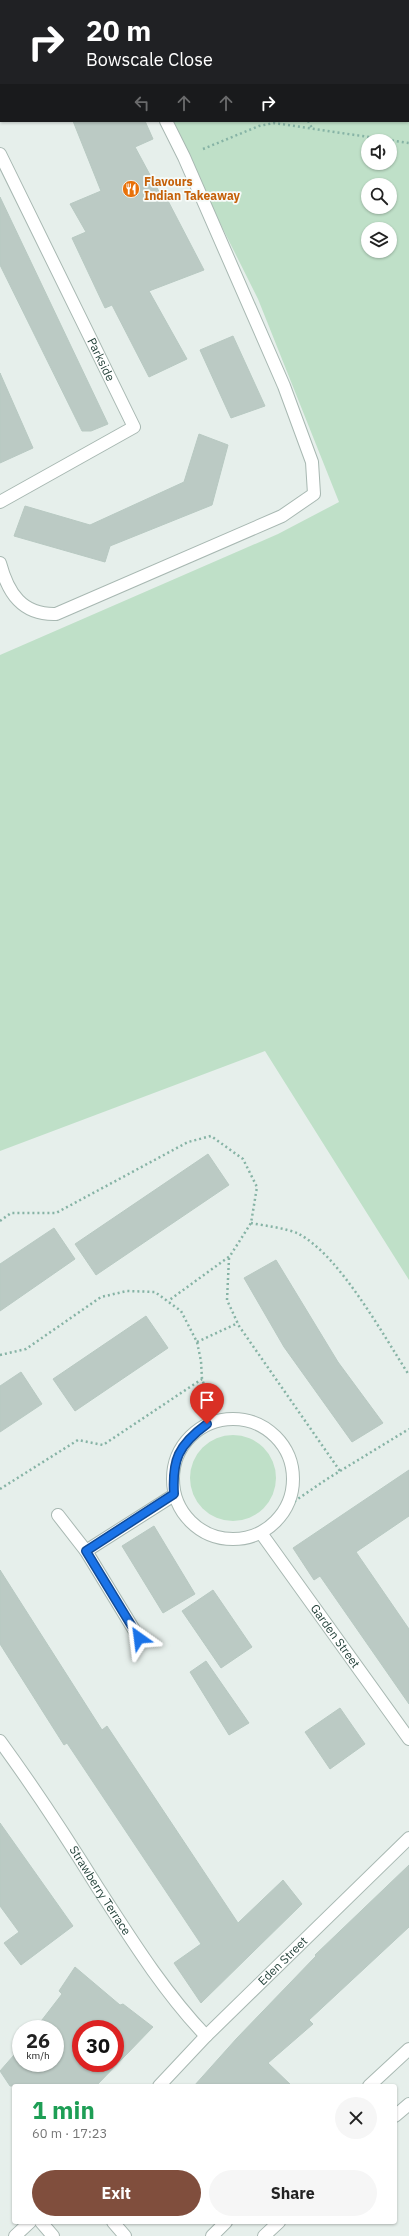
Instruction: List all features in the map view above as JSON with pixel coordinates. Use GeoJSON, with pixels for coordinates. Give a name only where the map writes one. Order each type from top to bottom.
{"type":"FeatureCollection","features":[{"type":"Feature","properties":{"kind":"street"},"geometry":{"type":"LineString","coordinates":[[0,563],[5,583],[14,597],[31,610],[45,615],[56,614],[282,516],[314,494],[312,462],[284,386],[184,157],[166,122]]}},
{"type":"Feature","properties":{"kind":"street","name":"Parkside"},"geometry":{"type":"LineString","coordinates":[[0,154],[134,427],[0,502]]}},
{"type":"Feature","properties":{"kind":"street"},"geometry":{"type":"LineString","coordinates":[[227,1419],[248,1420],[266,1429],[282,1443],[291,1462],[294,1482],[286,1507],[278,1520],[261,1533],[244,1539],[226,1539],[209,1534],[193,1525],[181,1511],[174,1494],[172,1473],[178,1454],[190,1437],[207,1424],[217,1421],[227,1419]]}},
{"type":"Feature","properties":{"kind":"street"},"geometry":{"type":"LineString","coordinates":[[86,1551],[174,1494]]}},
{"type":"Feature","properties":{"kind":"street"},"geometry":{"type":"LineString","coordinates":[[58,1515],[86,1551],[139,1638]]}},
{"type":"Feature","properties":{"kind":"street","name":"Garden Street"},"geometry":{"type":"LineString","coordinates":[[261,1533],[409,1739]]}},
{"type":"Feature","properties":{"kind":"street","name":"Strawberry Terrace"},"geometry":{"type":"LineString","coordinates":[[0,1741],[37,1792],[126,1931],[184,2013],[206,2036]]}},
{"type":"Feature","properties":{"kind":"street","name":"Eden Street"},"geometry":{"type":"LineString","coordinates":[[161,2084],[206,2036],[409,1838]]}},
{"type":"Feature","properties":{"kind":"street"},"geometry":{"type":"LineString","coordinates":[[371,2084],[409,2049]]}},
{"type":"Feature","properties":{"kind":"street"},"geometry":{"type":"LineString","coordinates":[[397,2114],[409,2104]]}},
{"type":"Feature","properties":{"kind":"street"},"geometry":{"type":"LineString","coordinates":[[15,2236],[28,2224]]}},
{"type":"Feature","properties":{"kind":"street"},"geometry":{"type":"LineString","coordinates":[[43,2224],[53,2236]]}},
{"type":"Feature","properties":{"kind":"street"},"geometry":{"type":"LineString","coordinates":[[115,2224],[125,2236]]}},
{"type":"Feature","properties":{"kind":"street"},"geometry":{"type":"LineString","coordinates":[[212,2236],[224,2224]]}},
{"type":"Feature","properties":{"kind":"street"},"geometry":{"type":"LineString","coordinates":[[264,2236],[277,2224]]}},
{"type":"Feature","properties":{"kind":"path"},"geometry":{"type":"LineString","coordinates":[[309,122],[312,128]]}},
{"type":"Feature","properties":{"kind":"path"},"geometry":{"type":"LineString","coordinates":[[184,157],[259,126],[274,123],[409,143]]}},
{"type":"Feature","properties":{"kind":"path"},"geometry":{"type":"LineString","coordinates":[[0,1221],[11,1213],[56,1213],[188,1142],[211,1136],[243,1159],[257,1187],[252,1223],[229,1257],[168,1301]]}},
{"type":"Feature","properties":{"kind":"path"},"geometry":{"type":"LineString","coordinates":[[252,1223],[298,1234],[318,1248],[355,1290],[409,1375]]}},
{"type":"Feature","properties":{"kind":"path"},"geometry":{"type":"LineString","coordinates":[[229,1257],[228,1300],[238,1323],[340,1471]]}},
{"type":"Feature","properties":{"kind":"path"},"geometry":{"type":"LineString","coordinates":[[0,1355],[26,1349],[101,1297],[127,1291],[156,1292],[181,1311],[197,1342],[201,1361],[202,1379],[217,1421]]}},
{"type":"Feature","properties":{"kind":"path"},"geometry":{"type":"LineString","coordinates":[[197,1342],[238,1323]]}},
{"type":"Feature","properties":{"kind":"path"},"geometry":{"type":"LineString","coordinates":[[0,1489],[78,1440],[103,1445],[202,1379]]}},
{"type":"Feature","properties":{"kind":"path"},"geometry":{"type":"LineString","coordinates":[[286,1507],[409,1428]]}},
{"type":"Feature","properties":{"kind":"green space"},"geometry":{"type":"Polygon","coordinates":[[[170,122],[409,122],[409,1280],[265,1051],[0,1151],[0,655],[278,534],[339,502],[258,299],[170,122]]]}},
{"type":"Feature","properties":{"kind":"green space"},"geometry":{"type":"Polygon","coordinates":[[[233,1435],[249,1439],[263,1448],[272,1462],[276,1478],[272,1494],[263,1508],[249,1517],[233,1521],[217,1517],[203,1508],[194,1494],[190,1478],[194,1462],[203,1448],[217,1439],[233,1435]]]}},
{"type":"Feature","properties":{"kind":"building"},"geometry":{"type":"Polygon","coordinates":[[[73,122],[145,122],[153,139],[135,147],[163,199],[166,197],[204,270],[149,291],[187,359],[149,377],[112,305],[105,308],[72,238],[86,232],[70,204],[101,191],[73,122]]]}},
{"type":"Feature","properties":{"kind":"building"},"geometry":{"type":"Polygon","coordinates":[[[0,197],[108,424],[91,431],[82,431],[0,265],[0,197]]]}},
{"type":"Feature","properties":{"kind":"building"},"geometry":{"type":"Polygon","coordinates":[[[233,336],[265,406],[231,418],[200,350],[233,336]]]}},
{"type":"Feature","properties":{"kind":"building"},"geometry":{"type":"Polygon","coordinates":[[[0,373],[33,448],[0,463],[0,373]]]}},
{"type":"Feature","properties":{"kind":"building"},"geometry":{"type":"Polygon","coordinates":[[[199,434],[228,445],[212,505],[110,546],[105,562],[14,536],[25,506],[90,525],[184,482],[199,434]]]}},
{"type":"Feature","properties":{"kind":"building"},"geometry":{"type":"Polygon","coordinates":[[[208,1154],[229,1185],[96,1275],[75,1244],[208,1154]]]}},
{"type":"Feature","properties":{"kind":"building"},"geometry":{"type":"Polygon","coordinates":[[[54,1228],[75,1259],[0,1311],[0,1264],[54,1228]]]}},
{"type":"Feature","properties":{"kind":"building"},"geometry":{"type":"Polygon","coordinates":[[[276,1260],[338,1362],[383,1423],[352,1442],[284,1347],[244,1278],[276,1260]]]}},
{"type":"Feature","properties":{"kind":"building"},"geometry":{"type":"Polygon","coordinates":[[[146,1316],[168,1348],[75,1411],[53,1379],[146,1316]]]}},
{"type":"Feature","properties":{"kind":"building"},"geometry":{"type":"Polygon","coordinates":[[[21,1372],[42,1404],[0,1432],[0,1386],[21,1372]]]}},
{"type":"Feature","properties":{"kind":"building"},"geometry":{"type":"Polygon","coordinates":[[[409,1470],[409,1516],[356,1552],[409,1629],[409,1704],[320,1576],[314,1580],[293,1548],[409,1470]]]}},
{"type":"Feature","properties":{"kind":"building"},"geometry":{"type":"Polygon","coordinates":[[[154,1526],[195,1594],[163,1613],[122,1546],[154,1526]]]}},
{"type":"Feature","properties":{"kind":"building"},"geometry":{"type":"Polygon","coordinates":[[[0,1570],[102,1730],[107,1726],[238,1923],[283,1880],[302,1904],[201,2003],[174,1963],[201,1944],[67,1743],[64,1745],[0,1644],[0,1570]]]}},
{"type":"Feature","properties":{"kind":"building"},"geometry":{"type":"Polygon","coordinates":[[[213,1590],[252,1647],[221,1668],[182,1611],[213,1590]]]}},
{"type":"Feature","properties":{"kind":"building"},"geometry":{"type":"Polygon","coordinates":[[[206,1661],[249,1723],[229,1735],[190,1672],[206,1661]]]}},
{"type":"Feature","properties":{"kind":"building"},"geometry":{"type":"Polygon","coordinates":[[[340,1708],[365,1744],[330,1769],[305,1732],[340,1708]]]}},
{"type":"Feature","properties":{"kind":"building"},"geometry":{"type":"Polygon","coordinates":[[[0,1823],[73,1926],[21,1965],[4,1943],[19,1932],[0,1906],[0,1823]]]}},
{"type":"Feature","properties":{"kind":"building"},"geometry":{"type":"Polygon","coordinates":[[[409,1865],[409,1927],[309,2020],[313,2024],[268,2063],[290,2084],[196,2084],[237,2038],[316,1956],[315,1955],[409,1865]]]}},
{"type":"Feature","properties":{"kind":"building"},"geometry":{"type":"Polygon","coordinates":[[[75,1967],[120,2005],[123,2004],[153,2027],[124,2057],[124,2020],[72,2020],[72,2072],[110,2072],[98,2084],[12,2084],[12,2086],[10,2086],[0,2071],[12,2057],[12,2072],[64,2072],[64,2020],[42,2020],[62,1994],[59,1991],[75,1967]]]}},
{"type":"Feature","properties":{"kind":"place","name":"Flavours Indian Takeaway"},"geometry":{"type":"Point","coordinates":[131,189]}},
{"type":"Feature","properties":{"kind":"route"},"geometry":{"type":"LineString","coordinates":[[139,1638],[86,1551],[174,1494],[172,1473],[178,1454],[190,1437],[207,1424]]}}]}
